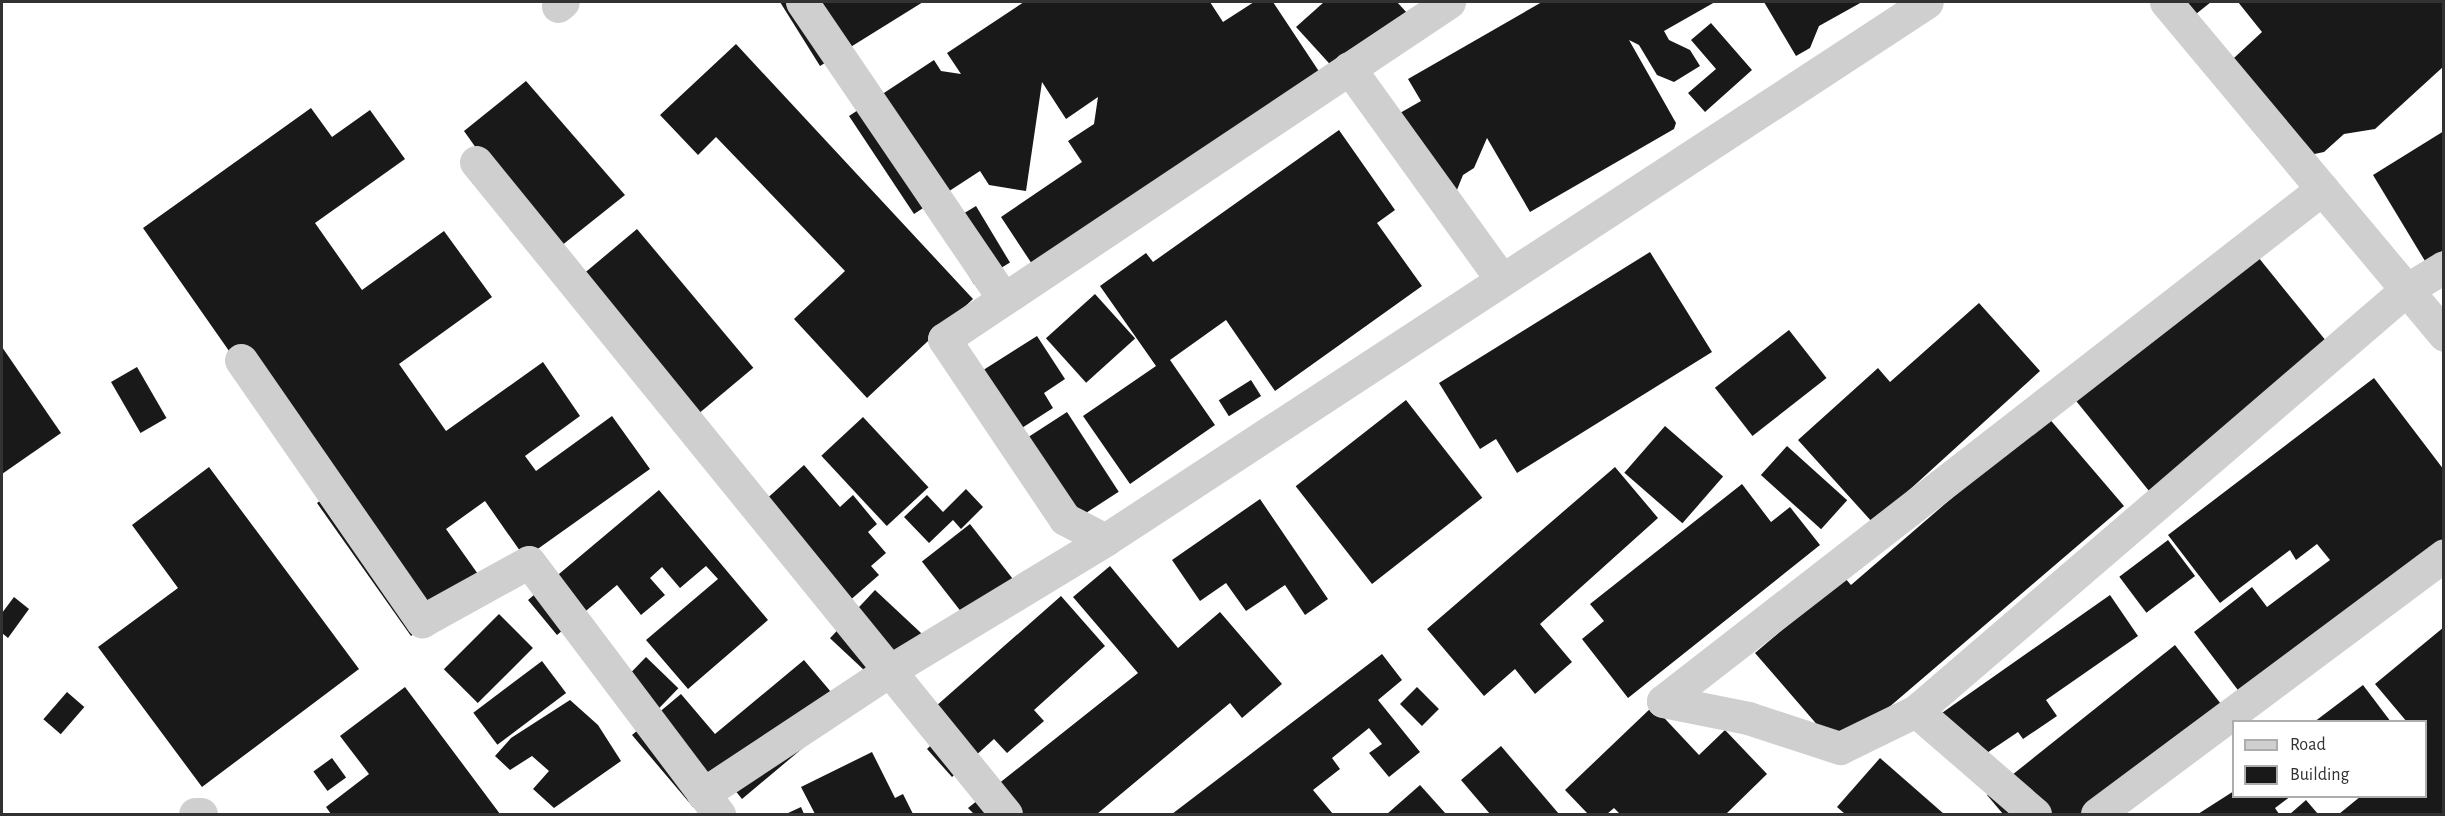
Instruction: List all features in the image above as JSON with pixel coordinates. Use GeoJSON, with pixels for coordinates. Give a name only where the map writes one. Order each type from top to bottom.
{"type":"FeatureCollection","features":[{"type":"Feature","properties":{"kind":"street"},"geometry":{"type":"LineString","coordinates":[[802,2],[1004,299]]}},
{"type":"Feature","properties":{"kind":"street"},"geometry":{"type":"LineString","coordinates":[[1105,540],[1065,519],[944,339],[1449,2]]}},
{"type":"Feature","properties":{"kind":"street"},"geometry":{"type":"LineString","coordinates":[[241,360],[422,621],[529,562],[711,804],[889,671],[1105,540],[1927,2]]}},
{"type":"Feature","properties":{"kind":"street"},"geometry":{"type":"LineString","coordinates":[[2166,2],[2444,335]]}},
{"type":"Feature","properties":{"kind":"street"},"geometry":{"type":"LineString","coordinates":[[1350,68],[1502,280]]}},
{"type":"Feature","properties":{"kind":"street"},"geometry":{"type":"LineString","coordinates":[[476,162],[1006,814]]}},
{"type":"Feature","properties":{"kind":"street"},"geometry":{"type":"LineString","coordinates":[[2322,189],[1663,701],[1748,718],[1840,748],[1916,711],[2406,290],[2444,267]]}},
{"type":"Feature","properties":{"kind":"street"},"geometry":{"type":"LineString","coordinates":[[2097,814],[2444,555]]}},
{"type":"Feature","properties":{"kind":"street"},"geometry":{"type":"LineString","coordinates":[[1916,711],[2036,814]]}},
{"type":"Feature","properties":{"kind":"street"},"geometry":{"type":"LineString","coordinates":[[195,814],[201,814]]}},
{"type":"Feature","properties":{"kind":"building"},"geometry":{"type":"Polygon","coordinates":[[[780,2],[923,2],[820,66],[780,2]]]}},
{"type":"Feature","properties":{"kind":"building"},"geometry":{"type":"Polygon","coordinates":[[[1024,2],[1210,2],[1223,22],[1254,2],[1273,2],[1324,79],[1032,264],[1001,217],[1082,162],[1068,141],[1094,124],[1098,97],[1066,119],[1042,82],[1026,191],[989,185],[980,171],[914,214],[849,116],[934,60],[941,71],[961,74],[947,53],[1024,2]]]}},
{"type":"Feature","properties":{"kind":"building"},"geometry":{"type":"Polygon","coordinates":[[[1324,2],[1397,2],[1419,26],[1348,84],[1296,27],[1324,2]]]}},
{"type":"Feature","properties":{"kind":"building"},"geometry":{"type":"Polygon","coordinates":[[[1542,2],[1715,2],[1664,31],[1669,40],[1690,50],[1700,66],[1674,82],[1657,75],[1639,45],[1629,40],[1676,123],[1674,129],[1530,212],[1487,138],[1474,168],[1463,175],[1444,222],[1386,121],[1421,101],[1408,79],[1542,2]]]}},
{"type":"Feature","properties":{"kind":"building"},"geometry":{"type":"Polygon","coordinates":[[[1764,2],[1862,2],[1819,26],[1810,48],[1796,56],[1764,2]]]}},
{"type":"Feature","properties":{"kind":"building"},"geometry":{"type":"Polygon","coordinates":[[[2177,2],[2211,2],[2191,18],[2177,2]]]}},
{"type":"Feature","properties":{"kind":"building"},"geometry":{"type":"Polygon","coordinates":[[[2238,2],[2444,2],[2444,66],[2375,129],[2344,134],[2324,152],[2300,157],[2221,70],[2262,32],[2238,2]]]}},
{"type":"Feature","properties":{"kind":"building"},"geometry":{"type":"Polygon","coordinates":[[[1711,23],[1752,70],[1705,112],[1688,93],[1716,69],[1691,40],[1711,23]]]}},
{"type":"Feature","properties":{"kind":"building"},"geometry":{"type":"Polygon","coordinates":[[[736,44],[973,299],[867,398],[794,319],[845,271],[716,137],[698,155],[660,115],[736,44]]]}},
{"type":"Feature","properties":{"kind":"building"},"geometry":{"type":"Polygon","coordinates":[[[526,81],[625,195],[551,254],[464,131],[526,81]]]}},
{"type":"Feature","properties":{"kind":"building"},"geometry":{"type":"Polygon","coordinates":[[[311,108],[332,137],[370,110],[405,159],[315,223],[362,290],[444,231],[492,297],[399,364],[446,431],[543,362],[580,416],[525,456],[536,471],[612,416],[650,469],[525,558],[485,501],[446,529],[485,584],[411,636],[317,503],[329,494],[143,228],[311,108]]]}},
{"type":"Feature","properties":{"kind":"building"},"geometry":{"type":"Polygon","coordinates":[[[1339,130],[1395,210],[1377,223],[1422,286],[1275,391],[1226,320],[1170,360],[1215,425],[1130,484],[1083,416],[1156,366],[1100,286],[1146,253],[1153,262],[1339,130]]]}},
{"type":"Feature","properties":{"kind":"building"},"geometry":{"type":"Polygon","coordinates":[[[2444,131],[2444,250],[2425,261],[2373,175],[2444,131]]]}},
{"type":"Feature","properties":{"kind":"building"},"geometry":{"type":"Polygon","coordinates":[[[976,206],[1010,263],[974,284],[940,228],[976,206]]]}},
{"type":"Feature","properties":{"kind":"building"},"geometry":{"type":"Polygon","coordinates":[[[637,229],[753,368],[681,429],[564,290],[637,229]]]}},
{"type":"Feature","properties":{"kind":"building"},"geometry":{"type":"Polygon","coordinates":[[[1650,252],[1712,352],[1517,473],[1496,439],[1480,449],[1439,383],[1650,252]]]}},
{"type":"Feature","properties":{"kind":"building"},"geometry":{"type":"Polygon","coordinates":[[[2254,252],[2337,355],[2157,501],[2074,398],[2254,252]]]}},
{"type":"Feature","properties":{"kind":"building"},"geometry":{"type":"Polygon","coordinates":[[[1095,294],[1135,339],[1086,383],[1046,338],[1095,294]]]}},
{"type":"Feature","properties":{"kind":"building"},"geometry":{"type":"Polygon","coordinates":[[[1979,303],[2040,371],[1873,523],[1798,440],[1878,368],[1890,382],[1979,303]]]}},
{"type":"Feature","properties":{"kind":"building"},"geometry":{"type":"Polygon","coordinates":[[[1789,330],[1827,378],[1752,436],[1715,388],[1789,330]]]}},
{"type":"Feature","properties":{"kind":"building"},"geometry":{"type":"Polygon","coordinates":[[[1037,336],[1065,379],[1044,393],[1053,408],[1014,433],[977,374],[1037,336]]]}},
{"type":"Feature","properties":{"kind":"building"},"geometry":{"type":"Polygon","coordinates":[[[2,347],[61,433],[2,474],[2,347]]]}},
{"type":"Feature","properties":{"kind":"building"},"geometry":{"type":"Polygon","coordinates":[[[137,367],[167,418],[141,433],[111,382],[137,367]]]}},
{"type":"Feature","properties":{"kind":"building"},"geometry":{"type":"Polygon","coordinates":[[[2374,378],[2444,470],[2444,566],[2253,710],[2194,632],[2252,587],[2267,607],[2330,560],[2317,544],[2296,560],[2290,550],[2220,603],[2168,535],[2374,378]]]}},
{"type":"Feature","properties":{"kind":"building"},"geometry":{"type":"Polygon","coordinates":[[[1251,380],[1261,396],[1229,416],[1219,400],[1251,380]]]}},
{"type":"Feature","properties":{"kind":"building"},"geometry":{"type":"Polygon","coordinates":[[[1406,400],[1482,498],[1372,584],[1296,486],[1406,400]]]}},
{"type":"Feature","properties":{"kind":"building"},"geometry":{"type":"Polygon","coordinates":[[[1067,412],[1119,492],[1062,529],[1010,449],[1067,412]]]}},
{"type":"Feature","properties":{"kind":"building"},"geometry":{"type":"Polygon","coordinates":[[[2047,416],[2124,506],[1839,750],[1755,653],[1844,577],[1851,585],[2047,416]]]}},
{"type":"Feature","properties":{"kind":"building"},"geometry":{"type":"Polygon","coordinates":[[[863,417],[928,487],[887,526],[821,456],[863,417]]]}},
{"type":"Feature","properties":{"kind":"building"},"geometry":{"type":"Polygon","coordinates":[[[1665,426],[1723,477],[1682,523],[1624,473],[1665,426]]]}},
{"type":"Feature","properties":{"kind":"building"},"geometry":{"type":"Polygon","coordinates":[[[1787,446],[1847,500],[1821,529],[1761,475],[1787,446]]]}},
{"type":"Feature","properties":{"kind":"building"},"geometry":{"type":"Polygon","coordinates":[[[804,465],[840,507],[853,495],[877,524],[868,532],[886,553],[871,566],[879,575],[832,616],[752,512],[804,465]]]}},
{"type":"Feature","properties":{"kind":"building"},"geometry":{"type":"Polygon","coordinates":[[[209,467],[359,669],[202,787],[98,647],[178,588],[132,525],[209,467]]]}},
{"type":"Feature","properties":{"kind":"building"},"geometry":{"type":"Polygon","coordinates":[[[1615,467],[1658,518],[1540,624],[1572,662],[1535,694],[1515,669],[1484,696],[1427,629],[1615,467]]]}},
{"type":"Feature","properties":{"kind":"building"},"geometry":{"type":"Polygon","coordinates":[[[1742,484],[1771,522],[1790,507],[1820,545],[1628,698],[1582,639],[1604,621],[1590,604],[1742,484]]]}},
{"type":"Feature","properties":{"kind":"building"},"geometry":{"type":"Polygon","coordinates":[[[966,489],[983,507],[961,529],[953,520],[929,543],[904,517],[927,495],[943,512],[966,489]]]}},
{"type":"Feature","properties":{"kind":"building"},"geometry":{"type":"Polygon","coordinates":[[[659,490],[768,620],[688,689],[646,640],[718,579],[706,566],[680,588],[662,567],[650,578],[665,595],[641,615],[617,585],[557,635],[528,600],[659,490]]]}},
{"type":"Feature","properties":{"kind":"building"},"geometry":{"type":"Polygon","coordinates":[[[1260,499],[1328,599],[1305,615],[1285,585],[1246,611],[1226,583],[1200,601],[1172,560],[1260,499]]]}},
{"type":"Feature","properties":{"kind":"building"},"geometry":{"type":"Polygon","coordinates":[[[970,524],[1017,584],[969,621],[922,562],[970,524]]]}},
{"type":"Feature","properties":{"kind":"building"},"geometry":{"type":"Polygon","coordinates":[[[2168,540],[2195,576],[2146,613],[2119,577],[2168,540]]]}},
{"type":"Feature","properties":{"kind":"building"},"geometry":{"type":"Polygon","coordinates":[[[1110,566],[1178,648],[1220,612],[1282,684],[1242,718],[1230,703],[1097,814],[974,814],[968,808],[1138,673],[1073,597],[1110,566]]]}},
{"type":"Feature","properties":{"kind":"building"},"geometry":{"type":"Polygon","coordinates":[[[875,590],[927,638],[882,687],[830,638],[875,590]]]}},
{"type":"Feature","properties":{"kind":"building"},"geometry":{"type":"Polygon","coordinates":[[[2110,595],[2138,636],[2046,700],[2057,716],[2023,739],[2018,732],[1972,763],[1939,715],[2110,595]]]}},
{"type":"Feature","properties":{"kind":"building"},"geometry":{"type":"Polygon","coordinates":[[[1061,596],[1105,646],[1034,710],[1044,721],[1007,753],[994,739],[952,777],[927,749],[944,733],[927,714],[1061,596]]]}},
{"type":"Feature","properties":{"kind":"building"},"geometry":{"type":"Polygon","coordinates":[[[14,597],[29,609],[8,638],[2,633],[2,613],[14,597]]]}},
{"type":"Feature","properties":{"kind":"building"},"geometry":{"type":"Polygon","coordinates":[[[499,614],[533,648],[478,703],[444,669],[499,614]]]}},
{"type":"Feature","properties":{"kind":"building"},"geometry":{"type":"Polygon","coordinates":[[[2444,627],[2444,814],[2339,814],[2359,798],[2427,798],[2427,720],[2405,720],[2375,684],[2444,627]]]}},
{"type":"Feature","properties":{"kind":"building"},"geometry":{"type":"Polygon","coordinates":[[[2175,645],[2233,720],[2232,724],[2120,814],[2003,814],[1987,795],[2175,645]]]}},
{"type":"Feature","properties":{"kind":"building"},"geometry":{"type":"Polygon","coordinates":[[[1382,654],[1402,680],[1378,700],[1420,752],[1389,777],[1369,753],[1382,744],[1369,728],[1332,758],[1340,769],[1313,790],[1333,814],[1172,814],[1382,654]]]}},
{"type":"Feature","properties":{"kind":"building"},"geometry":{"type":"Polygon","coordinates":[[[646,657],[678,688],[646,721],[614,690],[646,657]]]}},
{"type":"Feature","properties":{"kind":"building"},"geometry":{"type":"Polygon","coordinates":[[[804,660],[847,711],[742,799],[726,779],[693,807],[632,735],[681,694],[715,734],[804,660]]]}},
{"type":"Feature","properties":{"kind":"building"},"geometry":{"type":"Polygon","coordinates":[[[542,661],[566,693],[497,745],[473,713],[542,661]]]}},
{"type":"Feature","properties":{"kind":"building"},"geometry":{"type":"Polygon","coordinates":[[[2363,685],[2389,720],[2317,720],[2363,685]]]}},
{"type":"Feature","properties":{"kind":"building"},"geometry":{"type":"Polygon","coordinates":[[[405,687],[500,814],[331,814],[326,807],[369,774],[340,736],[405,687]]]}},
{"type":"Feature","properties":{"kind":"building"},"geometry":{"type":"Polygon","coordinates":[[[1417,687],[1439,709],[1422,726],[1400,704],[1417,687]]]}},
{"type":"Feature","properties":{"kind":"building"},"geometry":{"type":"Polygon","coordinates":[[[67,692],[84,707],[61,734],[43,719],[67,692]]]}},
{"type":"Feature","properties":{"kind":"building"},"geometry":{"type":"Polygon","coordinates":[[[570,700],[598,725],[621,761],[554,808],[533,789],[549,771],[532,756],[510,770],[495,756],[511,738],[570,700]]]}},
{"type":"Feature","properties":{"kind":"building"},"geometry":{"type":"Polygon","coordinates":[[[1653,706],[1699,755],[1725,730],[1767,774],[1726,814],[1620,814],[1614,808],[1607,814],[1588,814],[1565,790],[1653,706]]]}},
{"type":"Feature","properties":{"kind":"building"},"geometry":{"type":"Polygon","coordinates":[[[1501,746],[1559,814],[1490,814],[1461,780],[1501,746]]]}},
{"type":"Feature","properties":{"kind":"building"},"geometry":{"type":"Polygon","coordinates":[[[872,752],[895,798],[903,794],[913,814],[815,814],[801,787],[872,752]]]}},
{"type":"Feature","properties":{"kind":"building"},"geometry":{"type":"Polygon","coordinates":[[[332,758],[346,777],[327,791],[313,772],[332,758]]]}},
{"type":"Feature","properties":{"kind":"building"},"geometry":{"type":"Polygon","coordinates":[[[1880,758],[1944,814],[1845,814],[1837,807],[1880,758]]]}},
{"type":"Feature","properties":{"kind":"building"},"geometry":{"type":"Polygon","coordinates":[[[1420,785],[1446,814],[1387,814],[1420,785]]]}},
{"type":"Feature","properties":{"kind":"building"},"geometry":{"type":"Polygon","coordinates":[[[2232,792],[2232,798],[2288,798],[2275,808],[2279,814],[2198,814],[2232,792]]]}},
{"type":"Feature","properties":{"kind":"building"},"geometry":{"type":"Polygon","coordinates":[[[2306,800],[2318,814],[2290,814],[2306,800]]]}},
{"type":"Feature","properties":{"kind":"building"},"geometry":{"type":"Polygon","coordinates":[[[801,807],[804,814],[786,814],[801,807]]]}}]}
